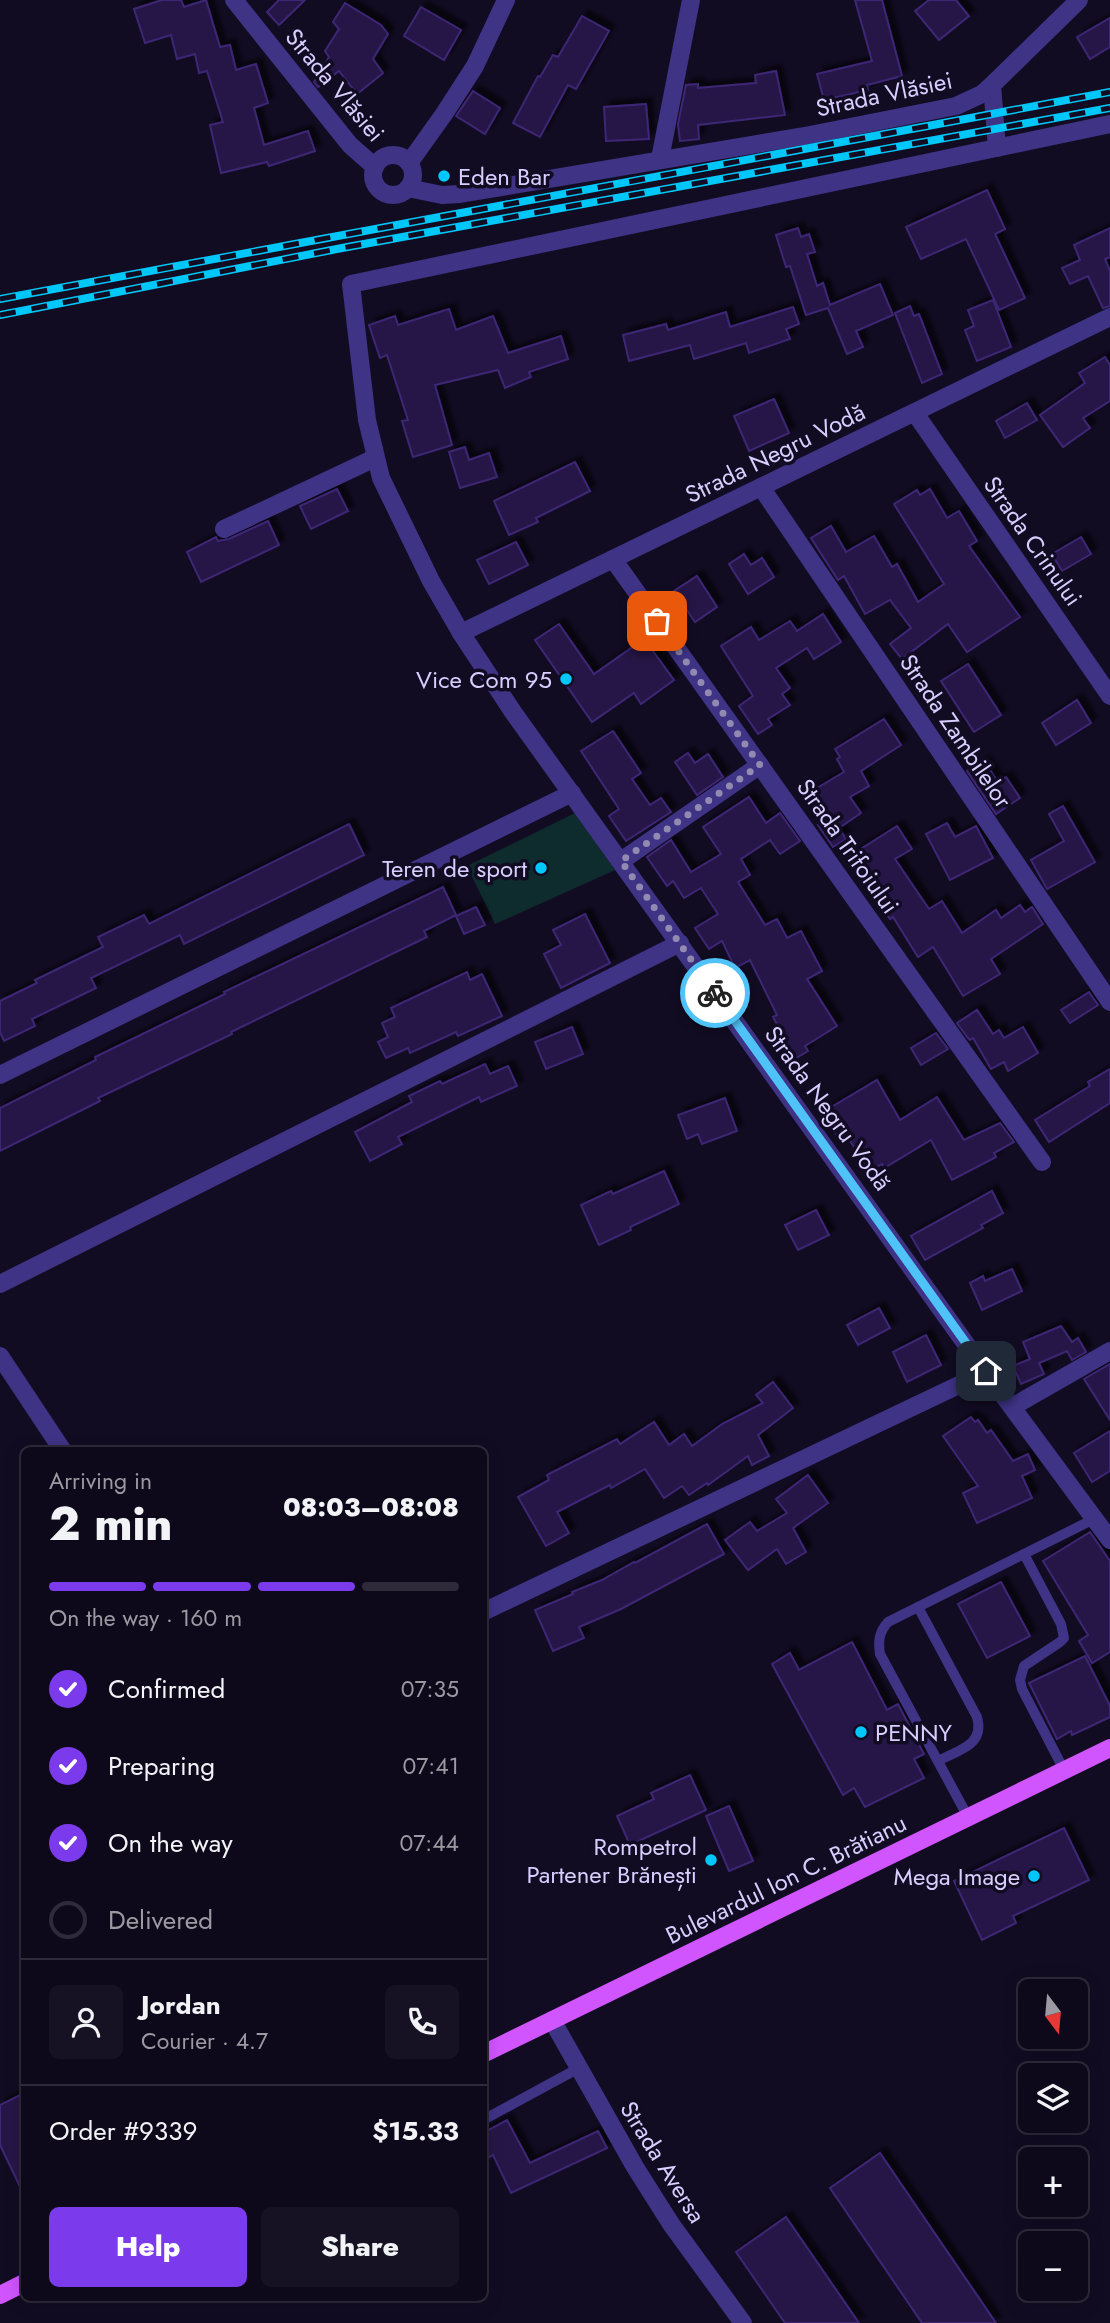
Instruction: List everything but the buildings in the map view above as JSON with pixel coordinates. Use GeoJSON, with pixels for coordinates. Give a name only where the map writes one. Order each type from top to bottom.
{"type":"FeatureCollection","features":[{"type":"Feature","properties":{"kind":"main road","name":"Bulevardul Ion C. Brătianu"},"geometry":{"type":"LineString","coordinates":[[487,2052],[1110,1748]]}},
{"type":"Feature","properties":{"kind":"main road"},"geometry":{"type":"LineString","coordinates":[[0,2295],[21,2284]]}},
{"type":"Feature","properties":{"kind":"street","name":"Strada Vlăsiei"},"geometry":{"type":"LineString","coordinates":[[234,0],[350,145],[375,167]]}},
{"type":"Feature","properties":{"kind":"street"},"geometry":{"type":"LineString","coordinates":[[409,163],[475,66],[506,0]]}},
{"type":"Feature","properties":{"kind":"street"},"geometry":{"type":"LineString","coordinates":[[660,159],[691,0]]}},
{"type":"Feature","properties":{"kind":"street","name":"Strada Vlăsiei"},"geometry":{"type":"LineString","coordinates":[[408,188],[442,195],[460,194],[810,135],[956,106],[992,85],[1079,0]]}},
{"type":"Feature","properties":{"kind":"street"},"geometry":{"type":"LineString","coordinates":[[992,85],[997,148],[1110,124]]}},
{"type":"Feature","properties":{"kind":"street","name":"Strada Negru Vodă"},"geometry":{"type":"LineString","coordinates":[[997,148],[351,284],[364,400],[375,458],[394,509],[461,633],[513,712],[1110,1540]]}},
{"type":"Feature","properties":{"kind":"street"},"geometry":{"type":"LineString","coordinates":[[391,155],[409,163],[413,176],[408,188],[398,195],[385,194],[376,185],[373,173],[379,161],[391,155]]}},
{"type":"Feature","properties":{"kind":"street","name":"Strada Negru Vodă"},"geometry":{"type":"LineString","coordinates":[[461,633],[1110,317]]}},
{"type":"Feature","properties":{"kind":"street","name":"Strada Crinului"},"geometry":{"type":"LineString","coordinates":[[915,413],[1110,696]]}},
{"type":"Feature","properties":{"kind":"street"},"geometry":{"type":"LineString","coordinates":[[224,529],[375,458]]}},
{"type":"Feature","properties":{"kind":"street","name":"Strada Zambilelor"},"geometry":{"type":"LineString","coordinates":[[761,487],[1110,1002]]}},
{"type":"Feature","properties":{"kind":"street","name":"Strada Trifoiului"},"geometry":{"type":"LineString","coordinates":[[613,559],[1042,1162]]}},
{"type":"Feature","properties":{"kind":"street"},"geometry":{"type":"LineString","coordinates":[[621,861],[760,765]]}},
{"type":"Feature","properties":{"kind":"street"},"geometry":{"type":"LineString","coordinates":[[0,1075],[572,793]]}},
{"type":"Feature","properties":{"kind":"street"},"geometry":{"type":"LineString","coordinates":[[0,1284],[680,943]]}},
{"type":"Feature","properties":{"kind":"street"},"geometry":{"type":"LineString","coordinates":[[1013,1407],[1110,1351]]}},
{"type":"Feature","properties":{"kind":"street"},"geometry":{"type":"LineString","coordinates":[[0,1356],[60,1447]]}},
{"type":"Feature","properties":{"kind":"street"},"geometry":{"type":"LineString","coordinates":[[487,1610],[986,1371]]}},
{"type":"Feature","properties":{"kind":"street","name":"Strada Aversa"},"geometry":{"type":"LineString","coordinates":[[552,2020],[624,2149],[671,2224],[743,2323]]}},
{"type":"Feature","properties":{"kind":"lane"},"geometry":{"type":"LineString","coordinates":[[968,1817],[880,1654],[878,1643],[881,1630],[888,1622],[1094,1519]]}},
{"type":"Feature","properties":{"kind":"lane"},"geometry":{"type":"LineString","coordinates":[[1024,1554],[1061,1624],[1063,1637],[1060,1642],[1024,1665],[1020,1680],[1022,1689],[1064,1770]]}},
{"type":"Feature","properties":{"kind":"lane"},"geometry":{"type":"LineString","coordinates":[[918,1607],[980,1727],[973,1742],[938,1761]]}},
{"type":"Feature","properties":{"kind":"lane"},"geometry":{"type":"LineString","coordinates":[[487,2118],[579,2068]]}},
{"type":"Feature","properties":{"kind":"green space","name":"Teren de sport"},"geometry":{"type":"Polygon","coordinates":[[[575,813],[615,870],[495,924],[467,866],[575,813]]]}},
{"type":"Feature","properties":{"kind":"railway"},"geometry":{"type":"LineString","coordinates":[[0,299],[1110,92]]}},
{"type":"Feature","properties":{"kind":"railway"},"geometry":{"type":"LineString","coordinates":[[0,315],[342,248],[1110,108]]}},
{"type":"Feature","properties":{"kind":"way so far"},"geometry":{"type":"LineString","coordinates":[[657,621],[760,765],[621,861],[715,993]]}},
{"type":"Feature","properties":{"kind":"place","name":"Eden Bar"},"geometry":{"type":"Point","coordinates":[444,176]}},
{"type":"Feature","properties":{"kind":"place","name":"Vice Com 95"},"geometry":{"type":"Point","coordinates":[566,679]}},
{"type":"Feature","properties":{"kind":"place","name":"Teren de sport"},"geometry":{"type":"Point","coordinates":[541,868]}},
{"type":"Feature","properties":{"kind":"place","name":"PENNY"},"geometry":{"type":"Point","coordinates":[861,1732]}},
{"type":"Feature","properties":{"kind":"place","name":"Rompetrol Partener Brănești"},"geometry":{"type":"Point","coordinates":[711,1860]}},
{"type":"Feature","properties":{"kind":"place","name":"Mega Image"},"geometry":{"type":"Point","coordinates":[1034,1876]}},
{"type":"Feature","properties":{"kind":"route"},"geometry":{"type":"LineString","coordinates":[[715,993],[986,1371]]}}]}
